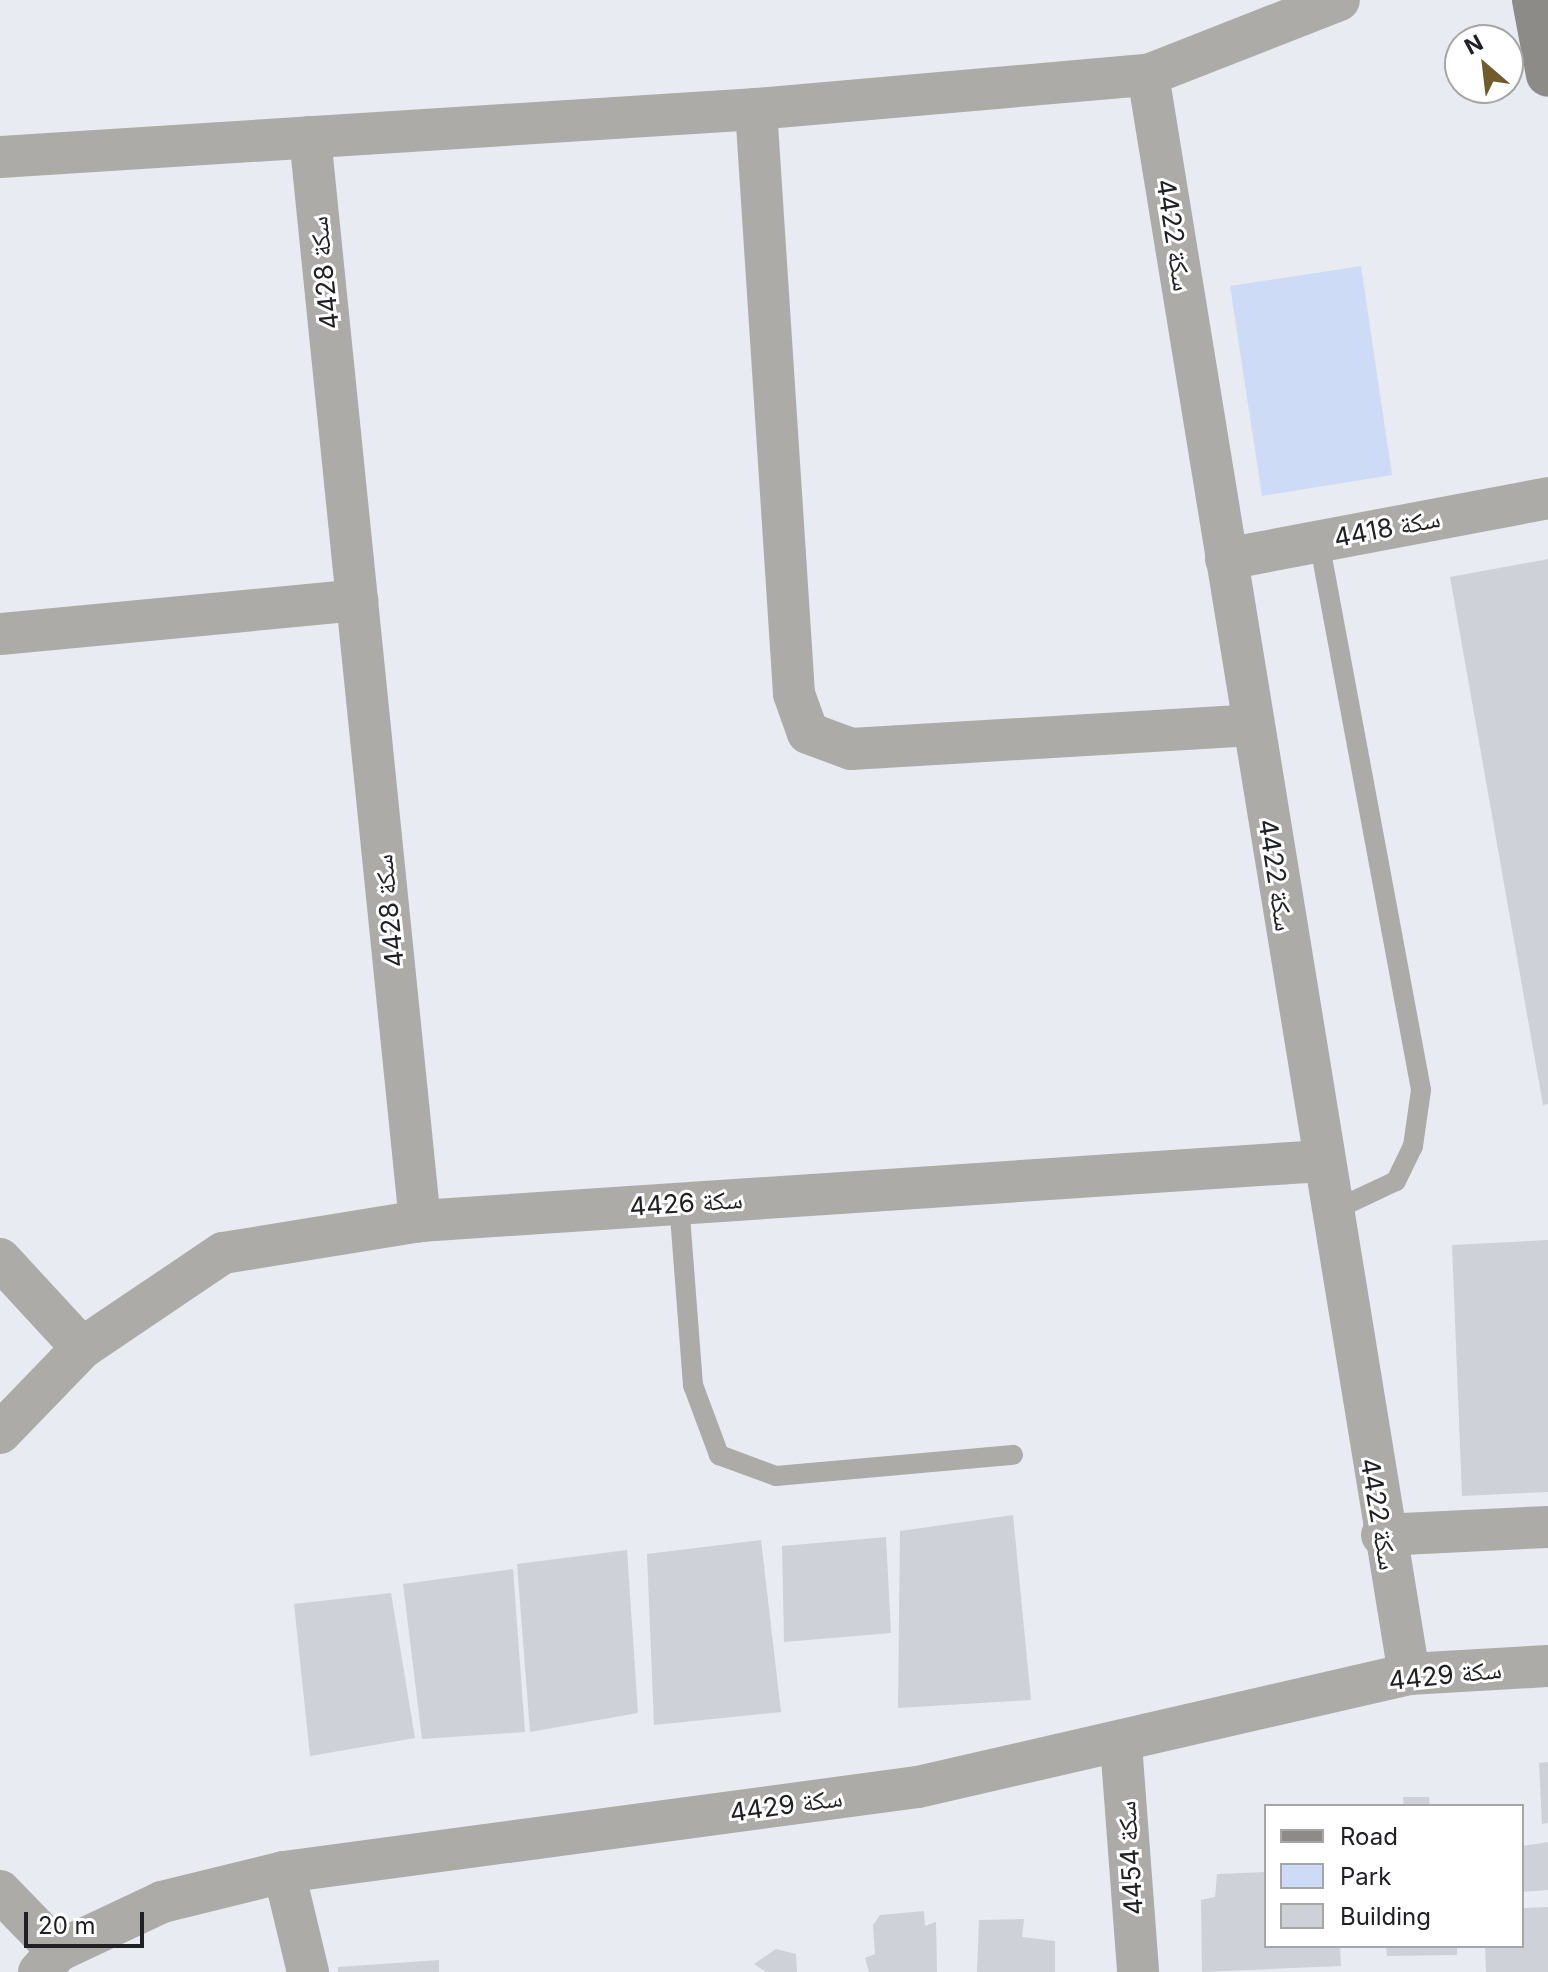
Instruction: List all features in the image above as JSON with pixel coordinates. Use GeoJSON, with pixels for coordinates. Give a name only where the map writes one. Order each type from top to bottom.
{"type":"FeatureCollection","features":[{"type":"Feature","properties":{"kind":"street"},"geometry":{"type":"LineString","coordinates":[[0,157],[756,109],[1148,75],[1339,0]]}},
{"type":"Feature","properties":{"kind":"street"},"geometry":{"type":"LineString","coordinates":[[1534,0],[1548,75]]}},
{"type":"Feature","properties":{"kind":"street","name":"سكة 4422"},"geometry":{"type":"LineString","coordinates":[[1148,75],[1382,1535],[1409,1674]]}},
{"type":"Feature","properties":{"kind":"street"},"geometry":{"type":"LineString","coordinates":[[756,109],[794,694],[808,733],[851,749],[1252,725]]}},
{"type":"Feature","properties":{"kind":"street","name":"سكة 4428"},"geometry":{"type":"LineString","coordinates":[[310,137],[420,1221]]}},
{"type":"Feature","properties":{"kind":"street","name":"سكة 4418"},"geometry":{"type":"LineString","coordinates":[[1226,559],[1548,498]]}},
{"type":"Feature","properties":{"kind":"street"},"geometry":{"type":"LineString","coordinates":[[0,634],[357,600]]}},
{"type":"Feature","properties":{"kind":"street","name":"سكة 4426"},"geometry":{"type":"LineString","coordinates":[[0,1433],[82,1348],[223,1253],[420,1221],[1322,1161]]}},
{"type":"Feature","properties":{"kind":"street"},"geometry":{"type":"LineString","coordinates":[[0,1259],[82,1348]]}},
{"type":"Feature","properties":{"kind":"street"},"geometry":{"type":"LineString","coordinates":[[1382,1535],[1548,1527]]}},
{"type":"Feature","properties":{"kind":"street","name":"سكة 4429"},"geometry":{"type":"LineString","coordinates":[[48,1962],[162,1902],[284,1872],[918,1787],[1121,1744],[1409,1674],[1548,1666]]}},
{"type":"Feature","properties":{"kind":"street","name":"سكة 4454"},"geometry":{"type":"LineString","coordinates":[[1121,1744],[1138,1972]]}},
{"type":"Feature","properties":{"kind":"street"},"geometry":{"type":"LineString","coordinates":[[284,1872],[308,1972]]}},
{"type":"Feature","properties":{"kind":"street"},"geometry":{"type":"LineString","coordinates":[[0,1891],[48,1962]]}},
{"type":"Feature","properties":{"kind":"lane"},"geometry":{"type":"LineString","coordinates":[[1319,541],[1421,1090],[1413,1146],[1396,1181],[1330,1212]]}},
{"type":"Feature","properties":{"kind":"lane"},"geometry":{"type":"LineString","coordinates":[[679,1203],[693,1385],[719,1455],[776,1476],[1013,1455]]}},
{"type":"Feature","properties":{"kind":"green space"},"geometry":{"type":"Polygon","coordinates":[[[1361,266],[1392,475],[1262,496],[1230,286],[1361,266]]]}},
{"type":"Feature","properties":{"kind":"building"},"geometry":{"type":"Polygon","coordinates":[[[1548,559],[1548,1104],[1543,1105],[1450,577],[1548,559]]]}},
{"type":"Feature","properties":{"kind":"building"},"geometry":{"type":"Polygon","coordinates":[[[1548,1240],[1548,1492],[1462,1496],[1452,1245],[1548,1240]]]}},
{"type":"Feature","properties":{"kind":"building"},"geometry":{"type":"Polygon","coordinates":[[[1013,1515],[1031,1700],[898,1708],[900,1531],[1013,1515]]]}},
{"type":"Feature","properties":{"kind":"building"},"geometry":{"type":"Polygon","coordinates":[[[886,1537],[891,1633],[784,1642],[782,1546],[886,1537]]]}},
{"type":"Feature","properties":{"kind":"building"},"geometry":{"type":"Polygon","coordinates":[[[761,1540],[781,1712],[654,1725],[647,1554],[761,1540]]]}},
{"type":"Feature","properties":{"kind":"building"},"geometry":{"type":"Polygon","coordinates":[[[627,1550],[638,1713],[530,1732],[517,1564],[627,1550]]]}},
{"type":"Feature","properties":{"kind":"building"},"geometry":{"type":"Polygon","coordinates":[[[513,1569],[525,1732],[422,1739],[403,1584],[513,1569]]]}},
{"type":"Feature","properties":{"kind":"building"},"geometry":{"type":"Polygon","coordinates":[[[391,1593],[415,1738],[310,1756],[294,1604],[391,1593]]]}},
{"type":"Feature","properties":{"kind":"building"},"geometry":{"type":"Polygon","coordinates":[[[1548,1762],[1548,1823],[1542,1824],[1539,1763],[1548,1762]]]}},
{"type":"Feature","properties":{"kind":"building"},"geometry":{"type":"Polygon","coordinates":[[[1403,1797],[1429,1797],[1430,1804],[1404,1804],[1403,1797]]]}},
{"type":"Feature","properties":{"kind":"building"},"geometry":{"type":"Polygon","coordinates":[[[1548,1842],[1548,1890],[1524,1892],[1524,1846],[1548,1842]]]}},
{"type":"Feature","properties":{"kind":"building"},"geometry":{"type":"Polygon","coordinates":[[[1264,1872],[1264,1948],[1340,1948],[1341,1966],[1202,1972],[1201,1900],[1215,1897],[1217,1874],[1264,1872]]]}},
{"type":"Feature","properties":{"kind":"building"},"geometry":{"type":"Polygon","coordinates":[[[1548,1907],[1548,1972],[1486,1972],[1485,1948],[1524,1948],[1524,1908],[1548,1907]]]}},
{"type":"Feature","properties":{"kind":"building"},"geometry":{"type":"Polygon","coordinates":[[[924,1911],[925,1926],[936,1922],[937,1972],[869,1972],[865,1958],[875,1954],[873,1925],[880,1915],[924,1911]]]}},
{"type":"Feature","properties":{"kind":"building"},"geometry":{"type":"Polygon","coordinates":[[[1024,1919],[1022,1937],[1055,1941],[1055,1972],[977,1972],[979,1920],[1024,1919]]]}},
{"type":"Feature","properties":{"kind":"building"},"geometry":{"type":"Polygon","coordinates":[[[1386,1948],[1457,1948],[1457,1955],[1387,1956],[1386,1948]]]}},
{"type":"Feature","properties":{"kind":"building"},"geometry":{"type":"Polygon","coordinates":[[[776,1949],[796,1954],[797,1972],[766,1972],[754,1964],[776,1949]]]}},
{"type":"Feature","properties":{"kind":"building"},"geometry":{"type":"Polygon","coordinates":[[[439,1960],[439,1972],[338,1972],[338,1967],[439,1960]]]}}]}
